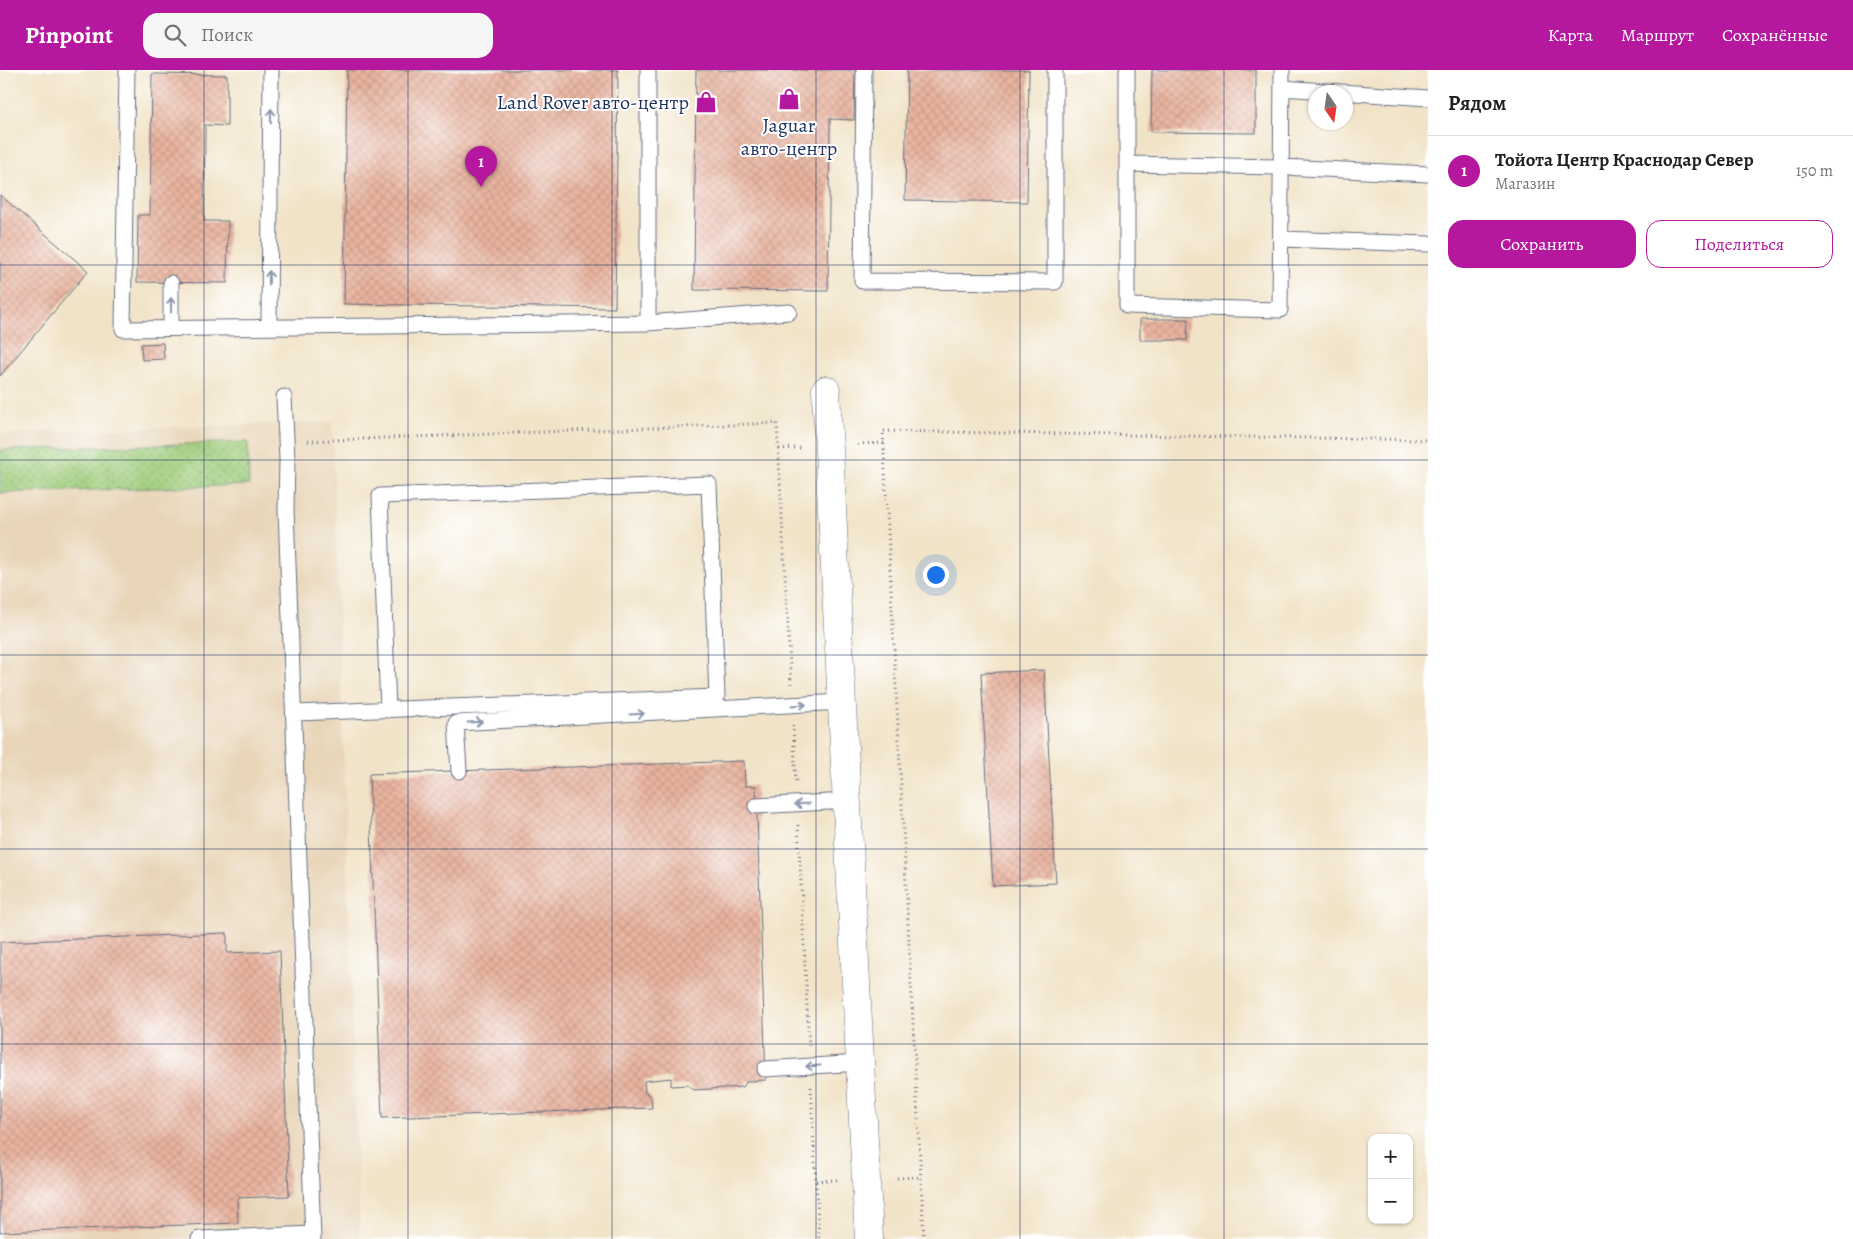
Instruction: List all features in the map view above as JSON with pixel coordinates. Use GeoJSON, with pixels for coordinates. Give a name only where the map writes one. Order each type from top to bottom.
{"type":"FeatureCollection","features":[{"type":"Feature","properties":{"kind":"street"},"geometry":{"type":"LineString","coordinates":[[826,390],[869,1239]]}},
{"type":"Feature","properties":{"kind":"lane"},"geometry":{"type":"LineString","coordinates":[[127,70],[123,329],[648,322],[789,312]]}},
{"type":"Feature","properties":{"kind":"lane"},"geometry":{"type":"LineString","coordinates":[[268,327],[271,70]]}},
{"type":"Feature","properties":{"kind":"lane"},"geometry":{"type":"LineString","coordinates":[[648,70],[648,322]]}},
{"type":"Feature","properties":{"kind":"lane"},"geometry":{"type":"LineString","coordinates":[[864,70],[862,281],[1055,282],[1055,70]]}},
{"type":"Feature","properties":{"kind":"lane"},"geometry":{"type":"LineString","coordinates":[[1127,70],[1127,306],[1280,310],[1282,70]]}},
{"type":"Feature","properties":{"kind":"lane"},"geometry":{"type":"LineString","coordinates":[[1282,88],[1428,98]]}},
{"type":"Feature","properties":{"kind":"lane"},"geometry":{"type":"LineString","coordinates":[[1127,164],[1281,167],[1428,174]]}},
{"type":"Feature","properties":{"kind":"lane"},"geometry":{"type":"LineString","coordinates":[[1281,239],[1428,244]]}},
{"type":"Feature","properties":{"kind":"lane"},"geometry":{"type":"LineString","coordinates":[[171,282],[171,328]]}},
{"type":"Feature","properties":{"kind":"lane"},"geometry":{"type":"LineString","coordinates":[[199,1239],[313,1237],[286,510],[287,459],[284,397]]}},
{"type":"Feature","properties":{"kind":"lane"},"geometry":{"type":"LineString","coordinates":[[295,713],[388,710],[717,697],[709,484],[380,496],[388,710]]}},
{"type":"Feature","properties":{"kind":"lane"},"geometry":{"type":"LineString","coordinates":[[459,771],[456,723],[842,702]]}},
{"type":"Feature","properties":{"kind":"lane"},"geometry":{"type":"LineString","coordinates":[[756,806],[847,801]]}},
{"type":"Feature","properties":{"kind":"lane"},"geometry":{"type":"LineString","coordinates":[[765,1069],[860,1063]]}},
{"type":"Feature","properties":{"kind":"path"},"geometry":{"type":"LineString","coordinates":[[924,1239],[883,431],[1428,440]]}},
{"type":"Feature","properties":{"kind":"path"},"geometry":{"type":"LineString","coordinates":[[858,444],[884,443]]}},
{"type":"Feature","properties":{"kind":"path"},"geometry":{"type":"LineString","coordinates":[[779,449],[802,448]]}},
{"type":"Feature","properties":{"kind":"path"},"geometry":{"type":"LineString","coordinates":[[897,1178],[921,1177]]}},
{"type":"Feature","properties":{"kind":"path"},"geometry":{"type":"LineString","coordinates":[[816,1181],[839,1180]]}},
{"type":"Feature","properties":{"kind":"shaded area"},"geometry":{"type":"Polygon","coordinates":[[[332,422],[360,1239],[0,1239],[0,433],[332,422]]]}},
{"type":"Feature","properties":{"kind":"green space"},"geometry":{"type":"Polygon","coordinates":[[[248,442],[249,485],[0,493],[0,450],[248,442]]]}},
{"type":"Feature","properties":{"kind":"building"},"geometry":{"type":"Polygon","coordinates":[[[347,70],[618,70],[615,308],[344,304],[347,70]]]}},
{"type":"Feature","properties":{"kind":"building"},"geometry":{"type":"Polygon","coordinates":[[[696,70],[855,70],[854,120],[830,119],[828,291],[694,290],[696,70]]]}},
{"type":"Feature","properties":{"kind":"building"},"geometry":{"type":"Polygon","coordinates":[[[907,70],[1029,70],[1027,202],[905,200],[907,70]]]}},
{"type":"Feature","properties":{"kind":"building"},"geometry":{"type":"Polygon","coordinates":[[[1152,70],[1256,70],[1256,133],[1151,132],[1152,70]]]}},
{"type":"Feature","properties":{"kind":"building"},"geometry":{"type":"Polygon","coordinates":[[[152,74],[227,75],[227,126],[205,125],[204,221],[228,221],[227,283],[137,282],[138,215],[150,215],[152,74]]]}},
{"type":"Feature","properties":{"kind":"building"},"geometry":{"type":"Polygon","coordinates":[[[0,195],[88,271],[0,376],[0,195]]]}},
{"type":"Feature","properties":{"kind":"building"},"geometry":{"type":"Polygon","coordinates":[[[1140,319],[1188,319],[1187,340],[1140,340],[1140,319]]]}},
{"type":"Feature","properties":{"kind":"building"},"geometry":{"type":"Polygon","coordinates":[[[163,343],[164,359],[142,360],[141,344],[163,343]]]}},
{"type":"Feature","properties":{"kind":"building"},"geometry":{"type":"Polygon","coordinates":[[[1044,670],[1056,883],[993,886],[981,673],[1044,670]]]}},
{"type":"Feature","properties":{"kind":"building"},"geometry":{"type":"Polygon","coordinates":[[[744,761],[745,786],[756,786],[766,1080],[747,1081],[743,1087],[694,1090],[688,1085],[671,1086],[671,1078],[644,1081],[645,1092],[651,1097],[652,1108],[382,1118],[369,774],[744,761]]]}},
{"type":"Feature","properties":{"kind":"building"},"geometry":{"type":"Polygon","coordinates":[[[227,933],[227,953],[280,951],[289,1196],[237,1198],[238,1223],[0,1232],[0,942],[227,933]]]}},
{"type":"Feature","properties":{"kind":"place","name":"Jaguar авто-центр"},"geometry":{"type":"Point","coordinates":[789,99]}},
{"type":"Feature","properties":{"kind":"place","name":"Land Rover авто-центр"},"geometry":{"type":"Point","coordinates":[706,102]}},
{"type":"Feature","properties":{"kind":"place","name":"Тойота Центр Краснодар Север"},"geometry":{"type":"Point","coordinates":[481,187]}}]}
